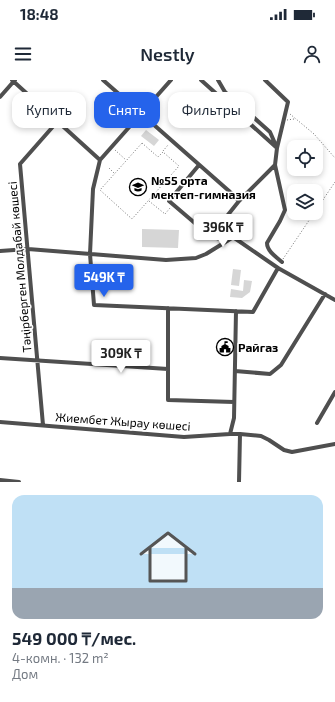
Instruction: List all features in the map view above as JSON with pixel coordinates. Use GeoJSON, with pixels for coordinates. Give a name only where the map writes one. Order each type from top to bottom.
{"type":"FeatureCollection","features":[{"type":"Feature","properties":{"kind":"street"},"geometry":{"type":"LineString","coordinates":[[0,97],[13,80],[26,92]]}},
{"type":"Feature","properties":{"kind":"street"},"geometry":{"type":"LineString","coordinates":[[103,80],[116,92]]}},
{"type":"Feature","properties":{"kind":"street"},"geometry":{"type":"LineString","coordinates":[[160,92],[171,80]]}},
{"type":"Feature","properties":{"kind":"street"},"geometry":{"type":"LineString","coordinates":[[201,80],[277,148]]}},
{"type":"Feature","properties":{"kind":"street"},"geometry":{"type":"LineString","coordinates":[[218,80],[225,92],[270,132],[277,148]]}},
{"type":"Feature","properties":{"kind":"street"},"geometry":{"type":"LineString","coordinates":[[266,80],[288,102],[287,112],[277,148],[275,165],[285,210],[267,243],[267,246],[282,262]]}},
{"type":"Feature","properties":{"kind":"street","name":"Тәңірберген Молдабай көшесі"},"geometry":{"type":"LineString","coordinates":[[43,425],[20,164],[52,128]]}},
{"type":"Feature","properties":{"kind":"street"},"geometry":{"type":"LineString","coordinates":[[64,128],[100,160]]}},
{"type":"Feature","properties":{"kind":"street"},"geometry":{"type":"LineString","coordinates":[[129,128],[100,160],[93,189],[90,254],[94,305],[253,312],[278,268]]}},
{"type":"Feature","properties":{"kind":"street"},"geometry":{"type":"LineString","coordinates":[[157,128],[239,201]]}},
{"type":"Feature","properties":{"kind":"street"},"geometry":{"type":"LineString","coordinates":[[209,236],[239,201],[275,165]]}},
{"type":"Feature","properties":{"kind":"street"},"geometry":{"type":"LineString","coordinates":[[199,166],[169,201],[209,236],[227,241]]}},
{"type":"Feature","properties":{"kind":"street"},"geometry":{"type":"LineString","coordinates":[[227,216],[233,237],[278,268],[335,300]]}},
{"type":"Feature","properties":{"kind":"street"},"geometry":{"type":"LineString","coordinates":[[0,251],[28,249],[166,260],[196,258],[206,254],[233,237]]}},
{"type":"Feature","properties":{"kind":"street"},"geometry":{"type":"LineString","coordinates":[[235,371],[270,374],[281,365],[325,294]]}},
{"type":"Feature","properties":{"kind":"street"},"geometry":{"type":"LineString","coordinates":[[168,308],[168,400],[234,402]]}},
{"type":"Feature","properties":{"kind":"street"},"geometry":{"type":"LineString","coordinates":[[230,434],[234,418],[236,311]]}},
{"type":"Feature","properties":{"kind":"street"},"geometry":{"type":"LineString","coordinates":[[0,358],[168,369]]}},
{"type":"Feature","properties":{"kind":"street"},"geometry":{"type":"LineString","coordinates":[[317,423],[335,392]]}},
{"type":"Feature","properties":{"kind":"street","name":"Жиембет Жырау көшесі"},"geometry":{"type":"LineString","coordinates":[[0,422],[184,437],[230,434],[261,436],[284,450],[292,452],[335,444]]}},
{"type":"Feature","properties":{"kind":"street"},"geometry":{"type":"LineString","coordinates":[[239,482],[240,434]]}},
{"type":"Feature","properties":{"kind":"street"},"geometry":{"type":"LineString","coordinates":[[0,480],[19,482]]}},
{"type":"Feature","properties":{"kind":"path"},"geometry":{"type":"LineString","coordinates":[[287,112],[314,134],[335,158]]}},
{"type":"Feature","properties":{"kind":"path"},"geometry":{"type":"LineString","coordinates":[[284,121],[294,118]]}},
{"type":"Feature","properties":{"kind":"path"},"geometry":{"type":"LineString","coordinates":[[163,152],[179,166],[132,219],[100,190],[142,143],[158,157],[168,145]]}},
{"type":"Feature","properties":{"kind":"path"},"geometry":{"type":"LineString","coordinates":[[112,147],[126,160]]}},
{"type":"Feature","properties":{"kind":"path"},"geometry":{"type":"LineString","coordinates":[[109,168],[115,174]]}},
{"type":"Feature","properties":{"kind":"path"},"geometry":{"type":"LineString","coordinates":[[323,200],[335,182]]}},
{"type":"Feature","properties":{"kind":"path"},"geometry":{"type":"LineString","coordinates":[[331,188],[335,190]]}},
{"type":"Feature","properties":{"kind":"path"},"geometry":{"type":"LineString","coordinates":[[149,200],[165,214],[173,205]]}},
{"type":"Feature","properties":{"kind":"path"},"geometry":{"type":"LineString","coordinates":[[282,262],[309,220]]}},
{"type":"Feature","properties":{"kind":"shaded area"},"geometry":{"type":"Polygon","coordinates":[[[146,130],[159,140],[154,146],[141,136],[146,130]]]}},
{"type":"Feature","properties":{"kind":"shaded area"},"geometry":{"type":"Polygon","coordinates":[[[142,229],[179,230],[178,248],[142,247],[142,229]]]}},
{"type":"Feature","properties":{"kind":"shaded area"},"geometry":{"type":"Polygon","coordinates":[[[233,269],[241,270],[239,286],[231,285],[233,269]]]}},
{"type":"Feature","properties":{"kind":"shaded area"},"geometry":{"type":"Polygon","coordinates":[[[244,280],[252,281],[250,292],[242,298],[230,297],[231,289],[243,291],[244,280]]]}},
{"type":"Feature","properties":{"kind":"place","name":"№55 орта мектеп-гимназия"},"geometry":{"type":"Point","coordinates":[138,187]}},
{"type":"Feature","properties":{"kind":"place","name":"Райгаз"},"geometry":{"type":"Point","coordinates":[225,347]}}]}
